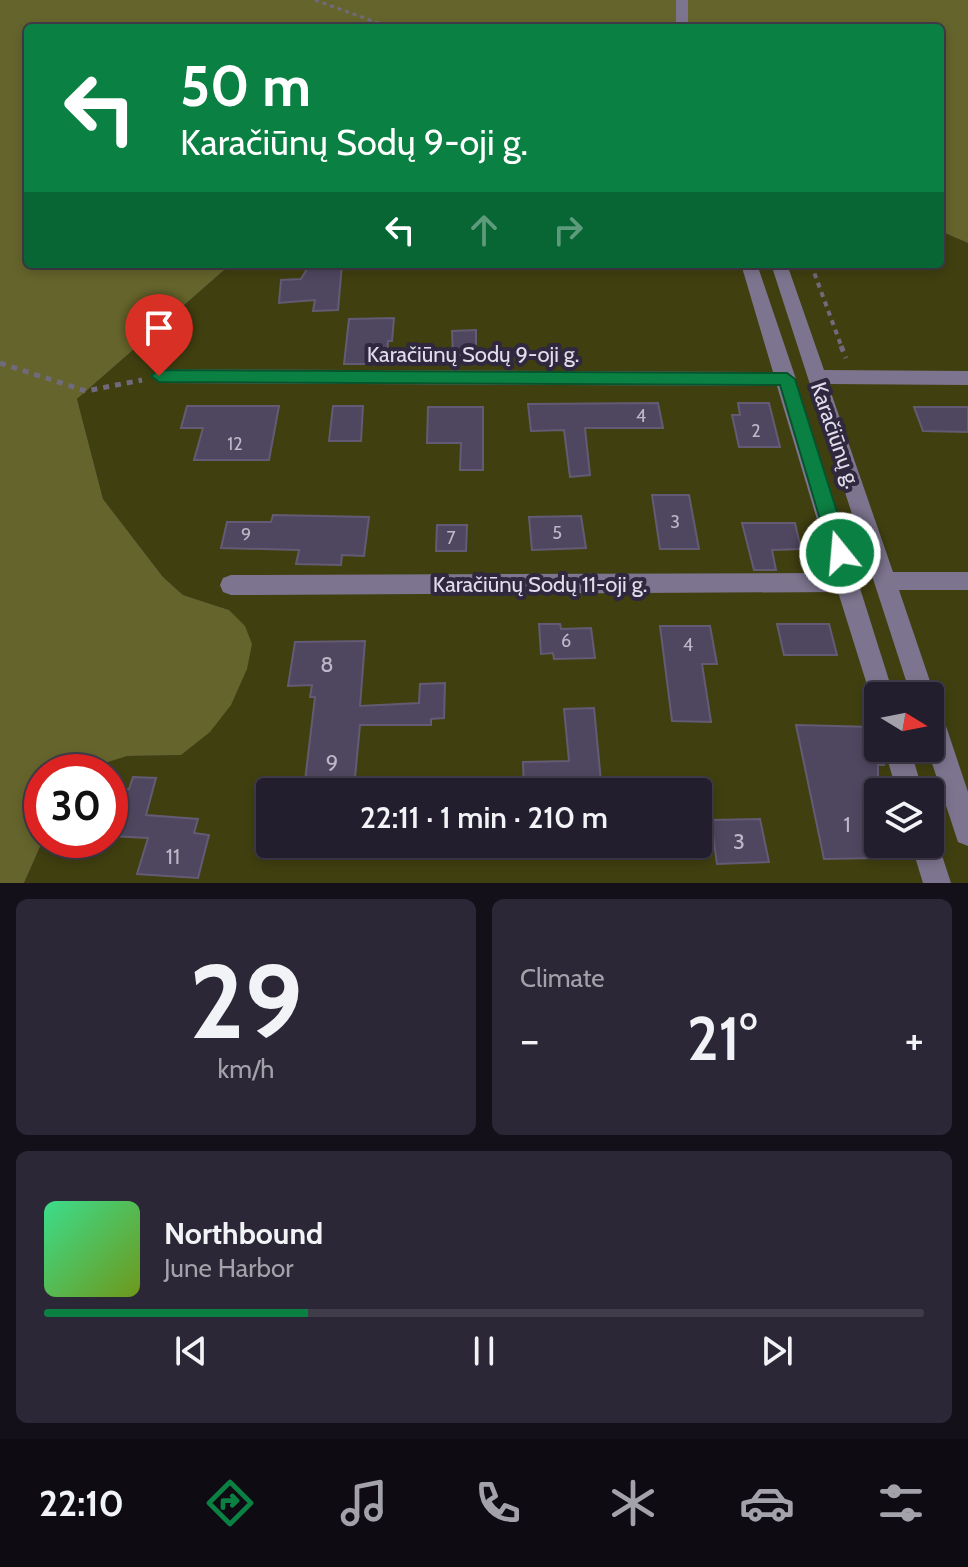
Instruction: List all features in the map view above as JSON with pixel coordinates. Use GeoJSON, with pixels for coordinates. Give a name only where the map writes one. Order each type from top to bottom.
{"type":"FeatureCollection","features":[{"type":"Feature","properties":{"kind":"street"},"geometry":{"type":"LineString","coordinates":[[682,0],[682,24]]}},
{"type":"Feature","properties":{"kind":"street"},"geometry":{"type":"LineString","coordinates":[[750,268],[878,682]]}},
{"type":"Feature","properties":{"kind":"street","name":"Karačiūnų g."},"geometry":{"type":"LineString","coordinates":[[780,268],[918,682]]}},
{"type":"Feature","properties":{"kind":"street","name":"Karačiūnų Sodų 9-oji g."},"geometry":{"type":"LineString","coordinates":[[159,376],[787,379]]}},
{"type":"Feature","properties":{"kind":"street"},"geometry":{"type":"LineString","coordinates":[[817,377],[968,378]]}},
{"type":"Feature","properties":{"kind":"street"},"geometry":{"type":"LineString","coordinates":[[885,581],[968,581]]}},
{"type":"Feature","properties":{"kind":"street","name":"Karačiūnų Sodų 11-oji g."},"geometry":{"type":"LineString","coordinates":[[231,585],[849,582]]}},
{"type":"Feature","properties":{"kind":"street"},"geometry":{"type":"LineString","coordinates":[[944,759],[968,832]]}},
{"type":"Feature","properties":{"kind":"street"},"geometry":{"type":"LineString","coordinates":[[929,858],[937,883]]}},
{"type":"Feature","properties":{"kind":"path"},"geometry":{"type":"LineString","coordinates":[[315,0],[381,24]]}},
{"type":"Feature","properties":{"kind":"path"},"geometry":{"type":"LineString","coordinates":[[813,268],[854,377]]}},
{"type":"Feature","properties":{"kind":"path"},"geometry":{"type":"LineString","coordinates":[[0,363],[86,391],[159,376]]}},
{"type":"Feature","properties":{"kind":"shaded area"},"geometry":{"type":"Polygon","coordinates":[[[0,0],[968,0],[968,243],[944,233],[944,24],[24,24],[24,268],[226,268],[77,399],[103,499],[163,577],[183,595],[229,610],[245,626],[252,644],[247,669],[231,705],[210,732],[181,755],[24,754],[24,858],[35,858],[24,883],[0,883],[0,0]]]}},
{"type":"Feature","properties":{"kind":"shaded area"},"geometry":{"type":"Polygon","coordinates":[[[944,233],[968,243],[968,883],[24,883],[35,858],[128,858],[128,756],[181,755],[229,610],[183,595],[163,577],[103,499],[77,399],[226,268],[944,268],[944,233]]]}},
{"type":"Feature","properties":{"kind":"building"},"geometry":{"type":"Polygon","coordinates":[[[308,268],[342,268],[338,310],[313,311],[315,300],[279,303],[281,280],[301,279],[308,268]]]}},
{"type":"Feature","properties":{"kind":"building"},"geometry":{"type":"Polygon","coordinates":[[[394,318],[387,356],[368,357],[367,364],[344,364],[349,319],[394,318]]]}},
{"type":"Feature","properties":{"kind":"building"},"geometry":{"type":"Polygon","coordinates":[[[476,330],[476,355],[453,355],[452,331],[476,330]]]}},
{"type":"Feature","properties":{"kind":"building"},"geometry":{"type":"Polygon","coordinates":[[[658,403],[663,428],[585,428],[590,475],[570,477],[564,430],[531,431],[528,404],[658,403]]]}},
{"type":"Feature","properties":{"kind":"building"},"geometry":{"type":"Polygon","coordinates":[[[738,403],[769,403],[780,447],[739,447],[732,415],[740,415],[738,403]]]}},
{"type":"Feature","properties":{"kind":"building"},"geometry":{"type":"Polygon","coordinates":[[[187,406],[279,406],[269,460],[194,460],[203,428],[181,428],[187,406]]]}},
{"type":"Feature","properties":{"kind":"building"},"geometry":{"type":"Polygon","coordinates":[[[333,406],[363,406],[361,441],[329,441],[333,406]]]}},
{"type":"Feature","properties":{"kind":"building"},"geometry":{"type":"Polygon","coordinates":[[[428,407],[483,407],[483,470],[460,470],[461,443],[427,443],[428,407]]]}},
{"type":"Feature","properties":{"kind":"building"},"geometry":{"type":"Polygon","coordinates":[[[914,407],[968,407],[968,432],[923,431],[914,407]]]}},
{"type":"Feature","properties":{"kind":"building"},"geometry":{"type":"Polygon","coordinates":[[[652,495],[689,495],[699,549],[660,549],[652,495]]]}},
{"type":"Feature","properties":{"kind":"building"},"geometry":{"type":"Polygon","coordinates":[[[273,515],[369,517],[364,556],[342,555],[341,565],[296,564],[299,550],[221,548],[227,522],[271,522],[273,515]]]}},
{"type":"Feature","properties":{"kind":"building"},"geometry":{"type":"Polygon","coordinates":[[[581,516],[586,548],[532,550],[529,517],[581,516]]]}},
{"type":"Feature","properties":{"kind":"building"},"geometry":{"type":"Polygon","coordinates":[[[742,523],[795,523],[801,549],[772,550],[776,570],[754,570],[742,523]]]}},
{"type":"Feature","properties":{"kind":"building"},"geometry":{"type":"Polygon","coordinates":[[[437,525],[467,525],[466,551],[436,551],[437,525]]]}},
{"type":"Feature","properties":{"kind":"building"},"geometry":{"type":"Polygon","coordinates":[[[539,624],[560,624],[561,629],[591,628],[595,658],[554,659],[553,653],[541,654],[539,624]]]}},
{"type":"Feature","properties":{"kind":"building"},"geometry":{"type":"Polygon","coordinates":[[[777,624],[829,624],[837,655],[784,655],[777,624]]]}},
{"type":"Feature","properties":{"kind":"building"},"geometry":{"type":"Polygon","coordinates":[[[660,626],[710,626],[717,664],[702,664],[711,722],[672,721],[660,626]]]}},
{"type":"Feature","properties":{"kind":"building"},"geometry":{"type":"Polygon","coordinates":[[[365,641],[360,706],[419,703],[420,684],[445,683],[444,718],[431,719],[431,725],[360,725],[355,778],[305,778],[315,697],[310,697],[312,685],[288,686],[295,642],[365,641]]]}},
{"type":"Feature","properties":{"kind":"building"},"geometry":{"type":"Polygon","coordinates":[[[594,708],[601,778],[524,778],[523,762],[569,761],[564,709],[594,708]]]}},
{"type":"Feature","properties":{"kind":"building"},"geometry":{"type":"Polygon","coordinates":[[[796,725],[864,727],[864,762],[883,762],[884,765],[878,765],[878,778],[864,778],[864,858],[878,858],[824,859],[796,725]]]}},
{"type":"Feature","properties":{"kind":"building"},"geometry":{"type":"Polygon","coordinates":[[[133,777],[156,778],[146,815],[198,819],[194,833],[209,835],[198,878],[137,874],[148,838],[128,837],[129,789],[133,777]]]}},
{"type":"Feature","properties":{"kind":"building"},"geometry":{"type":"Polygon","coordinates":[[[760,819],[769,862],[717,864],[712,820],[760,819]]]}},
{"type":"Feature","properties":{"kind":"route"},"geometry":{"type":"LineString","coordinates":[[159,376],[787,379],[840,553]]}}]}
